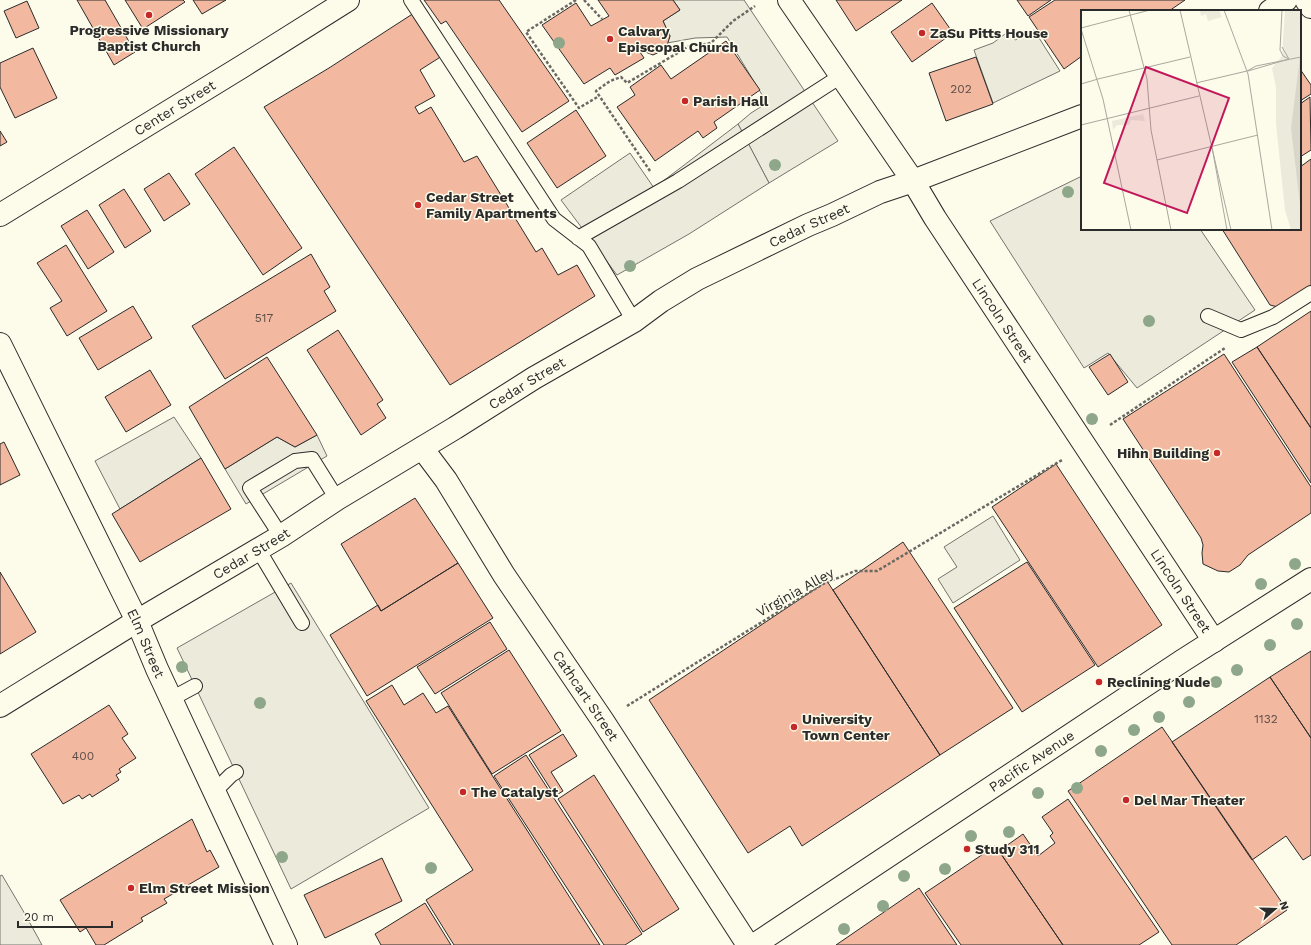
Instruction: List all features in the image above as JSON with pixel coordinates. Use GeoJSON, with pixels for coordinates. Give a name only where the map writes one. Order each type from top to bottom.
{"type":"FeatureCollection","features":[{"type":"Feature","properties":{"kind":"street","name":"Center Street"},"geometry":{"type":"LineString","coordinates":[[0,215],[348,0]]}},
{"type":"Feature","properties":{"kind":"street","name":"Lincoln Street"},"geometry":{"type":"LineString","coordinates":[[789,0],[914,181],[935,218],[1214,641]]}},
{"type":"Feature","properties":{"kind":"street"},"geometry":{"type":"LineString","coordinates":[[1271,10],[1286,0]]}},
{"type":"Feature","properties":{"kind":"street"},"geometry":{"type":"LineString","coordinates":[[1306,0],[1311,7]]}},
{"type":"Feature","properties":{"kind":"street","name":"Cedar Street"},"geometry":{"type":"LineString","coordinates":[[0,706],[137,621],[281,536],[337,499],[534,378],[634,321],[661,301],[697,279],[880,192],[914,181],[1081,116]]}},
{"type":"Feature","properties":{"kind":"street","name":"Elm Street"},"geometry":{"type":"LineString","coordinates":[[0,344],[137,621],[171,699],[286,945]]}},
{"type":"Feature","properties":{"kind":"street","name":"Cathcart Street"},"geometry":{"type":"LineString","coordinates":[[422,448],[446,480],[504,575],[603,721],[748,945]]}},
{"type":"Feature","properties":{"kind":"street","name":"Pacific Avenue"},"geometry":{"type":"LineString","coordinates":[[754,945],[1214,641],[1311,579]]}},
{"type":"Feature","properties":{"kind":"lane"},"geometry":{"type":"LineString","coordinates":[[411,0],[554,219],[589,246],[634,321]]}},
{"type":"Feature","properties":{"kind":"lane"},"geometry":{"type":"LineString","coordinates":[[578,238],[678,181],[841,76]]}},
{"type":"Feature","properties":{"kind":"lane"},"geometry":{"type":"LineString","coordinates":[[1208,316],[1241,330],[1272,317],[1311,293]]}},
{"type":"Feature","properties":{"kind":"lane"},"geometry":{"type":"LineString","coordinates":[[281,536],[250,488],[295,461],[312,459],[337,499]]}},
{"type":"Feature","properties":{"kind":"lane"},"geometry":{"type":"LineString","coordinates":[[258,549],[302,623]]}},
{"type":"Feature","properties":{"kind":"lane"},"geometry":{"type":"LineString","coordinates":[[171,699],[195,686]]}},
{"type":"Feature","properties":{"kind":"lane"},"geometry":{"type":"LineString","coordinates":[[214,792],[236,772]]}},
{"type":"Feature","properties":{"kind":"path"},"geometry":{"type":"LineString","coordinates":[[576,0],[526,32],[579,108],[599,96]]}},
{"type":"Feature","properties":{"kind":"path"},"geometry":{"type":"LineString","coordinates":[[584,0],[602,19]]}},
{"type":"Feature","properties":{"kind":"path"},"geometry":{"type":"LineString","coordinates":[[651,172],[596,91],[610,81],[621,76],[627,83],[691,45],[711,43],[733,21],[755,6]]}},
{"type":"Feature","properties":{"kind":"path"},"geometry":{"type":"LineString","coordinates":[[1110,425],[1227,347]]}},
{"type":"Feature","properties":{"kind":"path","name":"Virginia Alley"},"geometry":{"type":"LineString","coordinates":[[603,721],[823,584],[855,572],[877,571],[1057,463],[1084,444]]}},
{"type":"Feature","properties":{"kind":"shaded area"},"geometry":{"type":"Polygon","coordinates":[[[673,0],[744,0],[838,141],[769,183],[738,124],[751,113],[767,103],[727,37],[695,38],[667,43],[670,36],[663,21],[680,10],[673,0]]]}},
{"type":"Feature","properties":{"kind":"shaded area"},"geometry":{"type":"Polygon","coordinates":[[[1034,30],[1060,71],[993,103],[974,50],[993,43],[1009,31],[1015,40],[1034,30]]]}},
{"type":"Feature","properties":{"kind":"shaded area"},"geometry":{"type":"Polygon","coordinates":[[[738,124],[769,183],[689,234],[617,275],[561,200],[630,153],[654,188],[738,124]]]}},
{"type":"Feature","properties":{"kind":"shaded area"},"geometry":{"type":"Polygon","coordinates":[[[1081,176],[1081,230],[1201,230],[1255,310],[1137,388],[1108,353],[1084,368],[990,221],[1081,176]]]}},
{"type":"Feature","properties":{"kind":"shaded area"},"geometry":{"type":"Polygon","coordinates":[[[174,417],[201,458],[120,509],[95,461],[174,417]]]}},
{"type":"Feature","properties":{"kind":"shaded area"},"geometry":{"type":"Polygon","coordinates":[[[317,435],[327,456],[246,504],[225,469],[277,437],[295,447],[317,435]]]}},
{"type":"Feature","properties":{"kind":"shaded area"},"geometry":{"type":"Polygon","coordinates":[[[993,516],[1020,560],[953,603],[938,579],[957,567],[944,547],[993,516]]]}},
{"type":"Feature","properties":{"kind":"shaded area"},"geometry":{"type":"Polygon","coordinates":[[[291,583],[429,808],[291,889],[177,648],[291,583]]]}},
{"type":"Feature","properties":{"kind":"shaded area"},"geometry":{"type":"Polygon","coordinates":[[[2,875],[42,945],[0,945],[0,876],[2,875]]]}},
{"type":"Feature","properties":{"kind":"building"},"geometry":{"type":"Polygon","coordinates":[[[77,0],[105,0],[135,52],[114,65],[77,0]]]}},
{"type":"Feature","properties":{"kind":"building","name":"Progressive Missionary Baptist Church"},"geometry":{"type":"Polygon","coordinates":[[[125,0],[183,0],[185,2],[143,29],[125,0]]]}},
{"type":"Feature","properties":{"kind":"building"},"geometry":{"type":"Polygon","coordinates":[[[193,0],[226,0],[202,14],[193,0]]]}},
{"type":"Feature","properties":{"kind":"building"},"geometry":{"type":"Polygon","coordinates":[[[424,0],[499,0],[569,101],[522,132],[446,21],[441,24],[424,0]]]}},
{"type":"Feature","properties":{"kind":"building","name":"Calvary Episcopal Church"},"geometry":{"type":"Polygon","coordinates":[[[598,0],[673,0],[680,10],[663,21],[670,36],[666,49],[653,55],[638,49],[644,58],[615,75],[610,68],[584,84],[542,25],[576,3],[591,26],[609,16],[598,0]]]}},
{"type":"Feature","properties":{"kind":"building"},"geometry":{"type":"Polygon","coordinates":[[[836,0],[902,0],[856,31],[836,0]]]}},
{"type":"Feature","properties":{"kind":"building"},"geometry":{"type":"Polygon","coordinates":[[[1017,0],[1051,0],[1028,16],[1017,0]]]}},
{"type":"Feature","properties":{"kind":"building"},"geometry":{"type":"Polygon","coordinates":[[[1055,0],[1185,0],[1170,10],[1081,10],[1081,57],[1064,69],[1029,17],[1055,0]]]}},
{"type":"Feature","properties":{"kind":"building"},"geometry":{"type":"Polygon","coordinates":[[[27,1],[39,28],[16,38],[4,11],[27,1]]]}},
{"type":"Feature","properties":{"kind":"building","name":"ZaSu Pitts House"},"geometry":{"type":"Polygon","coordinates":[[[932,3],[953,33],[912,62],[891,32],[932,3]]]}},
{"type":"Feature","properties":{"kind":"building","name":"Cedar Street Family Apartments"},"geometry":{"type":"Polygon","coordinates":[[[414,13],[442,56],[420,70],[435,96],[415,107],[419,114],[431,107],[464,162],[477,156],[536,252],[542,248],[558,275],[577,265],[595,296],[450,385],[264,107],[329,68],[414,13]]]}},
{"type":"Feature","properties":{"kind":"building","name":"Parish Hall"},"geometry":{"type":"Polygon","coordinates":[[[726,41],[760,90],[714,122],[717,128],[703,138],[698,131],[655,161],[617,107],[635,95],[630,87],[661,65],[671,79],[726,41]]]}},
{"type":"Feature","properties":{"kind":"building"},"geometry":{"type":"Polygon","coordinates":[[[33,48],[57,98],[15,118],[0,87],[0,63],[33,48]]]}},
{"type":"Feature","properties":{"kind":"building"},"geometry":{"type":"Polygon","coordinates":[[[976,57],[993,104],[946,121],[929,73],[976,57]]]}},
{"type":"Feature","properties":{"kind":"building"},"geometry":{"type":"Polygon","coordinates":[[[1301,70],[1311,85],[1311,94],[1301,100],[1301,70]]]}},
{"type":"Feature","properties":{"kind":"building"},"geometry":{"type":"Polygon","coordinates":[[[1310,97],[1311,150],[1301,156],[1301,103],[1310,97]]]}},
{"type":"Feature","properties":{"kind":"building"},"geometry":{"type":"Polygon","coordinates":[[[576,110],[606,156],[557,188],[527,143],[576,110]]]}},
{"type":"Feature","properties":{"kind":"building"},"geometry":{"type":"Polygon","coordinates":[[[0,131],[7,142],[0,146],[0,131]]]}},
{"type":"Feature","properties":{"kind":"building"},"geometry":{"type":"Polygon","coordinates":[[[234,147],[302,248],[263,275],[195,174],[234,147]]]}},
{"type":"Feature","properties":{"kind":"building"},"geometry":{"type":"Polygon","coordinates":[[[1311,159],[1311,288],[1282,308],[1270,305],[1223,230],[1301,230],[1301,166],[1311,159]]]}},
{"type":"Feature","properties":{"kind":"building"},"geometry":{"type":"Polygon","coordinates":[[[169,173],[190,204],[164,221],[144,189],[169,173]]]}},
{"type":"Feature","properties":{"kind":"building"},"geometry":{"type":"Polygon","coordinates":[[[124,189],[151,231],[125,248],[99,205],[124,189]]]}},
{"type":"Feature","properties":{"kind":"building"},"geometry":{"type":"Polygon","coordinates":[[[87,210],[114,252],[88,269],[61,226],[87,210]]]}},
{"type":"Feature","properties":{"kind":"building"},"geometry":{"type":"Polygon","coordinates":[[[66,245],[107,311],[67,336],[50,308],[62,301],[37,263],[66,245]]]}},
{"type":"Feature","properties":{"kind":"building"},"geometry":{"type":"Polygon","coordinates":[[[311,254],[330,287],[324,291],[336,311],[225,379],[192,326],[311,254]]]}},
{"type":"Feature","properties":{"kind":"building"},"geometry":{"type":"Polygon","coordinates":[[[133,306],[152,338],[98,370],[79,338],[133,306]]]}},
{"type":"Feature","properties":{"kind":"building"},"geometry":{"type":"Polygon","coordinates":[[[1311,311],[1311,428],[1257,347],[1311,311]]]}},
{"type":"Feature","properties":{"kind":"building"},"geometry":{"type":"Polygon","coordinates":[[[338,330],[383,400],[377,404],[386,418],[361,435],[307,350],[338,330]]]}},
{"type":"Feature","properties":{"kind":"building"},"geometry":{"type":"Polygon","coordinates":[[[1257,347],[1311,428],[1311,483],[1232,362],[1257,347]]]}},
{"type":"Feature","properties":{"kind":"building"},"geometry":{"type":"Polygon","coordinates":[[[1110,354],[1128,382],[1108,395],[1089,367],[1110,354]]]}},
{"type":"Feature","properties":{"kind":"building","name":"Hihn Building"},"geometry":{"type":"Polygon","coordinates":[[[1224,354],[1311,487],[1311,513],[1248,555],[1240,565],[1229,572],[1218,571],[1203,564],[1203,545],[1201,538],[1123,419],[1224,354]]]}},
{"type":"Feature","properties":{"kind":"building"},"geometry":{"type":"Polygon","coordinates":[[[267,357],[317,435],[295,447],[277,437],[225,469],[189,407],[267,357]]]}},
{"type":"Feature","properties":{"kind":"building"},"geometry":{"type":"Polygon","coordinates":[[[150,370],[171,405],[126,432],[105,397],[150,370]]]}},
{"type":"Feature","properties":{"kind":"building"},"geometry":{"type":"Polygon","coordinates":[[[4,442],[20,475],[0,485],[0,444],[4,442]]]}},
{"type":"Feature","properties":{"kind":"building"},"geometry":{"type":"Polygon","coordinates":[[[201,458],[231,509],[140,562],[112,514],[201,458]]]}},
{"type":"Feature","properties":{"kind":"building"},"geometry":{"type":"Polygon","coordinates":[[[1056,464],[1162,625],[1098,667],[992,507],[1056,464]]]}},
{"type":"Feature","properties":{"kind":"building"},"geometry":{"type":"Polygon","coordinates":[[[415,498],[458,563],[381,611],[341,544],[415,498]]]}},
{"type":"Feature","properties":{"kind":"building"},"geometry":{"type":"Polygon","coordinates":[[[903,542],[1013,708],[940,755],[833,590],[903,542]]]}},
{"type":"Feature","properties":{"kind":"building"},"geometry":{"type":"Polygon","coordinates":[[[1027,562],[1095,665],[1022,712],[954,608],[1027,562]]]}},
{"type":"Feature","properties":{"kind":"building"},"geometry":{"type":"Polygon","coordinates":[[[458,563],[493,618],[367,696],[330,635],[378,605],[381,611],[458,563]]]}},
{"type":"Feature","properties":{"kind":"building"},"geometry":{"type":"Polygon","coordinates":[[[0,572],[36,632],[0,654],[0,572]]]}},
{"type":"Feature","properties":{"kind":"building","name":"University Town Center"},"geometry":{"type":"Polygon","coordinates":[[[827,581],[940,755],[802,846],[790,826],[748,853],[649,700],[827,581]]]}},
{"type":"Feature","properties":{"kind":"building"},"geometry":{"type":"Polygon","coordinates":[[[490,622],[507,649],[435,694],[417,667],[490,622]]]}},
{"type":"Feature","properties":{"kind":"building"},"geometry":{"type":"Polygon","coordinates":[[[509,650],[561,731],[492,774],[441,693],[509,650]]]}},
{"type":"Feature","properties":{"kind":"building"},"geometry":{"type":"Polygon","coordinates":[[[1311,651],[1311,738],[1270,677],[1311,651]]]}},
{"type":"Feature","properties":{"kind":"building"},"geometry":{"type":"Polygon","coordinates":[[[1270,677],[1311,738],[1311,855],[1303,860],[1286,836],[1252,860],[1172,742],[1270,677]]]}},
{"type":"Feature","properties":{"kind":"building","name":"The Catalyst"},"geometry":{"type":"Polygon","coordinates":[[[392,685],[404,705],[423,693],[436,713],[448,706],[600,945],[454,945],[426,900],[473,870],[366,701],[392,685]]]}},
{"type":"Feature","properties":{"kind":"building"},"geometry":{"type":"Polygon","coordinates":[[[109,705],[128,734],[122,738],[136,758],[119,769],[121,772],[116,775],[119,780],[92,797],[90,794],[82,799],[79,795],[63,804],[31,754],[109,705]]]}},
{"type":"Feature","properties":{"kind":"building"},"geometry":{"type":"Polygon","coordinates":[[[1162,727],[1287,910],[1236,945],[1172,945],[1068,791],[1162,727]]]}},
{"type":"Feature","properties":{"kind":"building"},"geometry":{"type":"Polygon","coordinates":[[[563,734],[577,756],[551,772],[563,791],[555,796],[529,755],[563,734]]]}},
{"type":"Feature","properties":{"kind":"building"},"geometry":{"type":"Polygon","coordinates":[[[526,755],[642,934],[625,945],[604,945],[494,776],[526,755]]]}},
{"type":"Feature","properties":{"kind":"building"},"geometry":{"type":"Polygon","coordinates":[[[594,775],[679,909],[643,932],[558,799],[594,775]]]}},
{"type":"Feature","properties":{"kind":"building"},"geometry":{"type":"Polygon","coordinates":[[[1068,799],[1159,932],[1139,945],[1063,945],[999,851],[1023,834],[1038,856],[1055,843],[1050,836],[1053,833],[1042,817],[1068,799]]]}},
{"type":"Feature","properties":{"kind":"building","name":"Elm Street Mission"},"geometry":{"type":"Polygon","coordinates":[[[192,819],[207,852],[210,850],[219,867],[164,899],[167,903],[141,918],[143,921],[104,945],[96,945],[86,928],[80,932],[60,900],[192,819]]]}},
{"type":"Feature","properties":{"kind":"building"},"geometry":{"type":"Polygon","coordinates":[[[995,846],[1063,945],[961,945],[925,893],[995,846]]]}},
{"type":"Feature","properties":{"kind":"building"},"geometry":{"type":"Polygon","coordinates":[[[382,858],[402,901],[325,938],[304,895],[382,858]]]}},
{"type":"Feature","properties":{"kind":"building"},"geometry":{"type":"Polygon","coordinates":[[[919,888],[957,945],[836,945],[919,888]]]}},
{"type":"Feature","properties":{"kind":"building"},"geometry":{"type":"Polygon","coordinates":[[[425,903],[451,945],[381,945],[375,934],[425,903]]]}},
{"type":"Feature","properties":{"kind":"place","name":"Progressive Missionary Baptist Church"},"geometry":{"type":"Point","coordinates":[149,15]}},
{"type":"Feature","properties":{"kind":"place","name":"ZaSu Pitts House"},"geometry":{"type":"Point","coordinates":[922,33]}},
{"type":"Feature","properties":{"kind":"place","name":"Calvary Episcopal Church"},"geometry":{"type":"Point","coordinates":[610,39]}},
{"type":"Feature","properties":{"kind":"place","name":"Parish Hall"},"geometry":{"type":"Point","coordinates":[685,101]}},
{"type":"Feature","properties":{"kind":"place","name":"Cedar Street Family Apartments"},"geometry":{"type":"Point","coordinates":[418,205]}},
{"type":"Feature","properties":{"kind":"place","name":"Hihn Building"},"geometry":{"type":"Point","coordinates":[1217,453]}},
{"type":"Feature","properties":{"kind":"place","name":"Reclining Nude"},"geometry":{"type":"Point","coordinates":[1099,682]}},
{"type":"Feature","properties":{"kind":"place","name":"University Town Center"},"geometry":{"type":"Point","coordinates":[794,727]}},
{"type":"Feature","properties":{"kind":"place","name":"The Catalyst"},"geometry":{"type":"Point","coordinates":[463,792]}},
{"type":"Feature","properties":{"kind":"place","name":"Del Mar Theater"},"geometry":{"type":"Point","coordinates":[1126,800]}},
{"type":"Feature","properties":{"kind":"place","name":"Study 311"},"geometry":{"type":"Point","coordinates":[967,849]}},
{"type":"Feature","properties":{"kind":"place","name":"Elm Street Mission"},"geometry":{"type":"Point","coordinates":[131,888]}}]}
